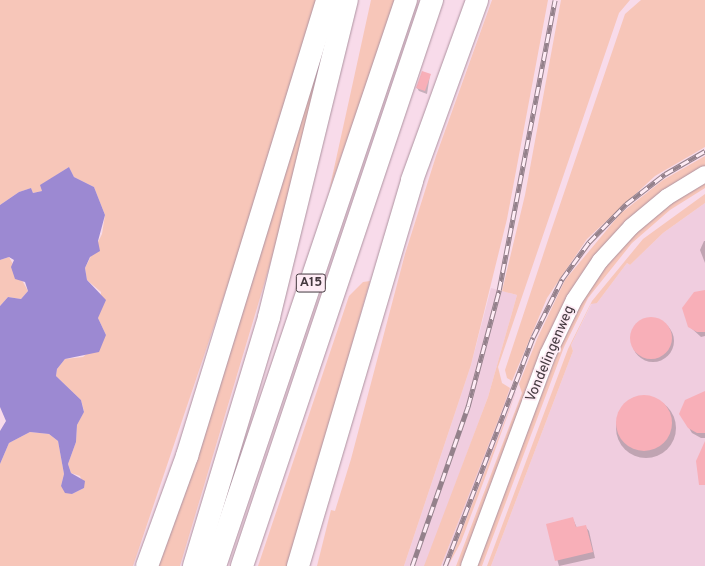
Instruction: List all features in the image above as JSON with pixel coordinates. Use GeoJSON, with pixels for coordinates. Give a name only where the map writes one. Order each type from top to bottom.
{"type":"FeatureCollection","features":[{"type":"Feature","properties":{"kind":"highway"},"geometry":{"type":"LineString","coordinates":[[147,566],[187,456],[326,0]]}},
{"type":"Feature","properties":{"kind":"highway","name":"A15"},"geometry":{"type":"LineString","coordinates":[[194,566],[269,317],[347,0]]}},
{"type":"Feature","properties":{"kind":"highway","name":"A15"},"geometry":{"type":"LineString","coordinates":[[215,566],[406,0]]}},
{"type":"Feature","properties":{"kind":"highway","name":"A15"},"geometry":{"type":"LineString","coordinates":[[242,566],[432,0]]}},
{"type":"Feature","properties":{"kind":"highway"},"geometry":{"type":"LineString","coordinates":[[313,566],[333,451],[412,180],[476,0]]}},
{"type":"Feature","properties":{"kind":"highway"},"geometry":{"type":"LineString","coordinates":[[298,566],[324,500]]}},
{"type":"Feature","properties":{"kind":"street","name":"Vondelingenweg"},"geometry":{"type":"LineString","coordinates":[[468,563],[556,335],[577,294],[604,256],[636,222],[705,174]]}},
{"type":"Feature","properties":{"kind":"shaded area"},"geometry":{"type":"Polygon","coordinates":[[[0,0],[316,0],[316,13],[281,113],[239,252],[133,566],[0,566],[0,464],[9,443],[30,432],[49,434],[58,441],[64,474],[61,486],[72,494],[84,488],[80,476],[71,473],[68,464],[76,442],[77,425],[84,411],[81,400],[56,376],[57,369],[65,359],[83,357],[106,335],[98,318],[101,292],[87,280],[85,268],[102,234],[105,215],[94,187],[74,177],[69,167],[41,185],[42,191],[33,193],[31,188],[19,192],[0,205],[0,0]]]}},
{"type":"Feature","properties":{"kind":"shaded area"},"geometry":{"type":"Polygon","coordinates":[[[371,0],[396,0],[329,191],[346,114],[371,0]]]}},
{"type":"Feature","properties":{"kind":"shaded area"},"geometry":{"type":"Polygon","coordinates":[[[492,0],[548,0],[507,219],[471,365],[404,566],[317,566],[331,510],[335,511],[351,459],[405,254],[436,156],[492,0]]]}},
{"type":"Feature","properties":{"kind":"shaded area"},"geometry":{"type":"Polygon","coordinates":[[[561,0],[630,0],[619,13],[498,367],[502,383],[510,388],[501,413],[441,566],[424,566],[488,397],[517,295],[502,291],[525,195],[561,0]]]}},
{"type":"Feature","properties":{"kind":"shaded area"},"geometry":{"type":"Polygon","coordinates":[[[641,0],[705,0],[705,147],[655,176],[587,239],[547,298],[512,381],[507,378],[505,370],[551,231],[625,14],[641,0]]]}},
{"type":"Feature","properties":{"kind":"shaded area"},"geometry":{"type":"Polygon","coordinates":[[[325,39],[285,214],[180,566],[153,566],[325,39]]]}},
{"type":"Feature","properties":{"kind":"shaded area"},"geometry":{"type":"Polygon","coordinates":[[[705,156],[705,167],[599,252],[461,566],[456,566],[522,393],[519,384],[537,339],[565,280],[620,214],[663,180],[705,156]]]}},
{"type":"Feature","properties":{"kind":"shaded area"},"geometry":{"type":"Polygon","coordinates":[[[69,167],[74,177],[94,187],[105,215],[98,241],[100,251],[90,257],[85,268],[87,280],[106,300],[98,318],[106,335],[99,352],[65,359],[57,369],[56,376],[81,400],[84,412],[77,425],[76,442],[68,464],[71,473],[85,481],[84,488],[72,494],[65,493],[61,486],[64,474],[58,441],[49,434],[30,432],[9,443],[0,464],[0,431],[6,421],[0,407],[0,306],[8,297],[21,299],[28,291],[25,282],[15,279],[11,267],[14,260],[9,257],[0,260],[0,205],[19,192],[31,188],[33,193],[42,191],[40,185],[69,167]]]}},
{"type":"Feature","properties":{"kind":"shaded area"},"geometry":{"type":"Polygon","coordinates":[[[705,181],[705,188],[670,210],[632,243],[588,298],[564,347],[482,566],[475,566],[573,313],[617,250],[661,210],[705,181]]]}},
{"type":"Feature","properties":{"kind":"shaded area"},"geometry":{"type":"Polygon","coordinates":[[[705,194],[705,203],[663,233],[630,265],[627,263],[597,303],[591,304],[571,345],[573,351],[491,566],[487,566],[568,349],[592,301],[643,239],[705,194]]]}},
{"type":"Feature","properties":{"kind":"shaded area"},"geometry":{"type":"Polygon","coordinates":[[[705,203],[705,566],[491,566],[573,351],[571,345],[592,303],[597,303],[627,263],[630,265],[663,233],[705,203]]]}},
{"type":"Feature","properties":{"kind":"shaded area"},"geometry":{"type":"Polygon","coordinates":[[[9,257],[28,291],[21,299],[8,297],[0,306],[0,260],[9,257]]]}},
{"type":"Feature","properties":{"kind":"shaded area"},"geometry":{"type":"Polygon","coordinates":[[[370,281],[289,566],[258,566],[349,296],[363,282],[370,281]]]}},
{"type":"Feature","properties":{"kind":"shaded area"},"geometry":{"type":"Polygon","coordinates":[[[491,288],[517,295],[488,397],[425,566],[404,566],[471,365],[491,288]]]}},
{"type":"Feature","properties":{"kind":"shaded area"},"geometry":{"type":"Polygon","coordinates":[[[510,388],[516,392],[473,506],[448,566],[441,566],[510,388]]]}},
{"type":"Feature","properties":{"kind":"shaded area"},"geometry":{"type":"Polygon","coordinates":[[[516,392],[461,542],[448,566],[516,392]]]}},
{"type":"Feature","properties":{"kind":"building"},"geometry":{"type":"Polygon","coordinates":[[[422,71],[431,74],[425,91],[416,88],[422,71]]]}},
{"type":"Feature","properties":{"kind":"building"},"geometry":{"type":"Polygon","coordinates":[[[705,290],[705,332],[697,332],[688,327],[682,308],[694,292],[705,290]]]}},
{"type":"Feature","properties":{"kind":"building"},"geometry":{"type":"Polygon","coordinates":[[[651,317],[666,323],[672,338],[666,353],[651,359],[636,353],[630,338],[636,323],[651,317]]]}},
{"type":"Feature","properties":{"kind":"building"},"geometry":{"type":"Polygon","coordinates":[[[705,391],[705,433],[697,433],[688,428],[679,414],[685,400],[705,391]]]}},
{"type":"Feature","properties":{"kind":"building"},"geometry":{"type":"Polygon","coordinates":[[[639,395],[649,395],[664,403],[670,412],[672,423],[670,434],[664,443],[649,451],[639,451],[628,446],[621,439],[616,428],[616,418],[621,407],[628,400],[639,395]]]}},
{"type":"Feature","properties":{"kind":"building"},"geometry":{"type":"Polygon","coordinates":[[[705,441],[705,485],[699,485],[696,461],[705,441]]]}},
{"type":"Feature","properties":{"kind":"building"},"geometry":{"type":"Polygon","coordinates":[[[573,517],[576,527],[586,525],[593,552],[555,561],[546,524],[573,517]]]}},
{"type":"Feature","properties":{"kind":"railway"},"geometry":{"type":"LineString","coordinates":[[412,566],[468,406],[499,290],[555,0]]}},
{"type":"Feature","properties":{"kind":"railway"},"geometry":{"type":"LineString","coordinates":[[445,566],[533,337],[562,279],[589,242],[626,204],[665,174],[705,151]]}}]}
